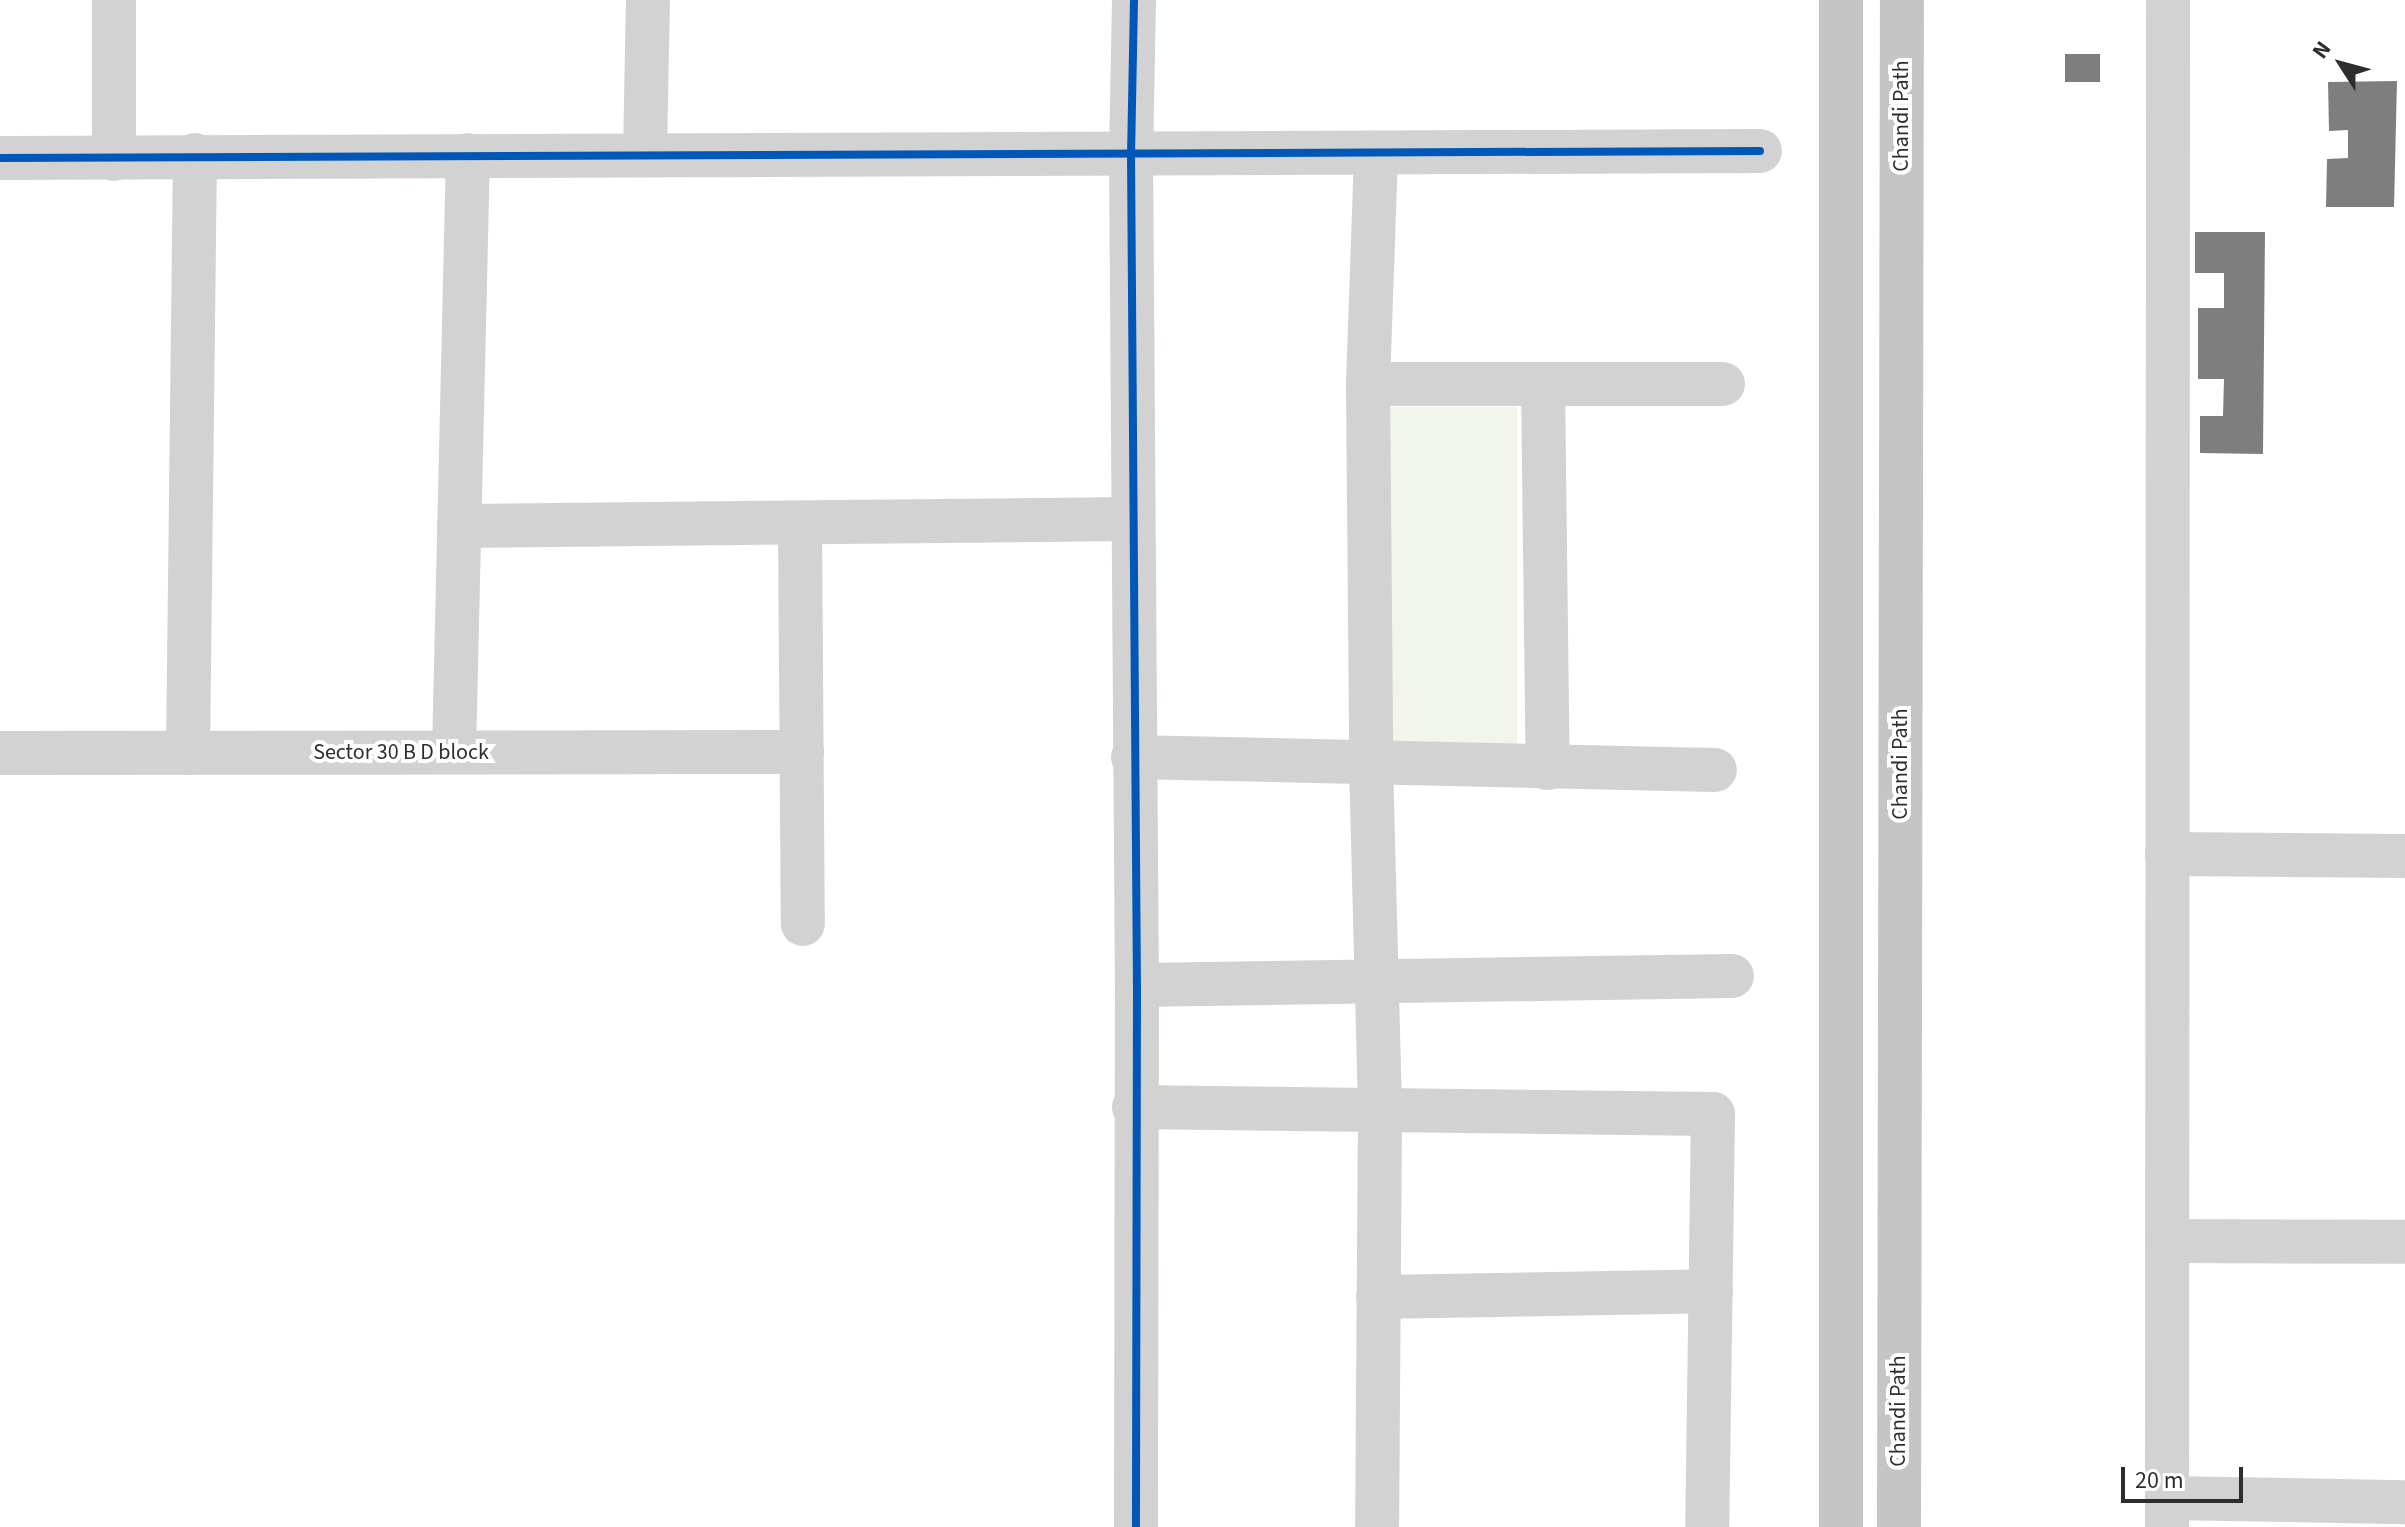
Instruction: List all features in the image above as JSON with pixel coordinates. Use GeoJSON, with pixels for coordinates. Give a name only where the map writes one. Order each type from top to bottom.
{"type":"FeatureCollection","features":[{"type":"Feature","properties":{"kind":"main road"},"geometry":{"type":"LineString","coordinates":[[1841,0],[1841,1527]]}},
{"type":"Feature","properties":{"kind":"main road","name":"Chandi Path"},"geometry":{"type":"LineString","coordinates":[[1899,1527],[1902,0]]}},
{"type":"Feature","properties":{"kind":"street"},"geometry":{"type":"LineString","coordinates":[[114,0],[114,159]]}},
{"type":"Feature","properties":{"kind":"street"},"geometry":{"type":"LineString","coordinates":[[645,154],[648,0]]}},
{"type":"Feature","properties":{"kind":"street"},"geometry":{"type":"LineString","coordinates":[[1134,0],[1131,154],[1137,985],[1134,1107],[1136,1527]]}},
{"type":"Feature","properties":{"kind":"street"},"geometry":{"type":"LineString","coordinates":[[2168,0],[2167,1513],[2405,1502]]}},
{"type":"Feature","properties":{"kind":"street"},"geometry":{"type":"LineString","coordinates":[[0,158],[645,154],[1376,155],[1760,151]]}},
{"type":"Feature","properties":{"kind":"street"},"geometry":{"type":"LineString","coordinates":[[188,753],[195,155]]}},
{"type":"Feature","properties":{"kind":"street"},"geometry":{"type":"LineString","coordinates":[[454,752],[468,155]]}},
{"type":"Feature","properties":{"kind":"street"},"geometry":{"type":"LineString","coordinates":[[1376,155],[1368,384],[1371,764],[1380,1113],[1377,1527]]}},
{"type":"Feature","properties":{"kind":"street"},"geometry":{"type":"LineString","coordinates":[[1368,384],[1723,384]]}},
{"type":"Feature","properties":{"kind":"street"},"geometry":{"type":"LineString","coordinates":[[1543,384],[1548,768]]}},
{"type":"Feature","properties":{"kind":"street"},"geometry":{"type":"LineString","coordinates":[[459,526],[1132,519]]}},
{"type":"Feature","properties":{"kind":"street"},"geometry":{"type":"LineString","coordinates":[[800,523],[803,924]]}},
{"type":"Feature","properties":{"kind":"street","name":"Sector 30 B D block"},"geometry":{"type":"LineString","coordinates":[[0,753],[802,752]]}},
{"type":"Feature","properties":{"kind":"street"},"geometry":{"type":"LineString","coordinates":[[1133,757],[1715,770]]}},
{"type":"Feature","properties":{"kind":"street"},"geometry":{"type":"LineString","coordinates":[[2167,854],[2405,856]]}},
{"type":"Feature","properties":{"kind":"street"},"geometry":{"type":"LineString","coordinates":[[1137,985],[1732,976]]}},
{"type":"Feature","properties":{"kind":"street"},"geometry":{"type":"LineString","coordinates":[[1134,1107],[1380,1113],[1713,1114],[1707,1527]]}},
{"type":"Feature","properties":{"kind":"street"},"geometry":{"type":"LineString","coordinates":[[2167,1241],[2405,1242]]}},
{"type":"Feature","properties":{"kind":"street"},"geometry":{"type":"LineString","coordinates":[[1378,1297],[1711,1291]]}},
{"type":"Feature","properties":{"kind":"shaded area"},"geometry":{"type":"Polygon","coordinates":[[[1390,407],[1517,407],[1517,747],[1390,747],[1390,407]]]}},
{"type":"Feature","properties":{"kind":"building"},"geometry":{"type":"Polygon","coordinates":[[[2065,54],[2100,54],[2100,82],[2065,82],[2065,54]]]}},
{"type":"Feature","properties":{"kind":"building"},"geometry":{"type":"Polygon","coordinates":[[[2397,81],[2394,207],[2326,207],[2327,159],[2348,158],[2348,130],[2329,131],[2328,82],[2397,81]]]}},
{"type":"Feature","properties":{"kind":"building"},"geometry":{"type":"Polygon","coordinates":[[[2195,232],[2265,232],[2263,454],[2200,453],[2200,416],[2223,416],[2224,379],[2198,379],[2198,308],[2224,308],[2224,273],[2195,273],[2195,232]]]}},
{"type":"Feature","properties":{"kind":"cycle path"},"geometry":{"type":"LineString","coordinates":[[1134,0],[1131,154],[1137,985],[1136,1527]]}},
{"type":"Feature","properties":{"kind":"cycle path"},"geometry":{"type":"LineString","coordinates":[[0,158],[1760,151]]}}]}
